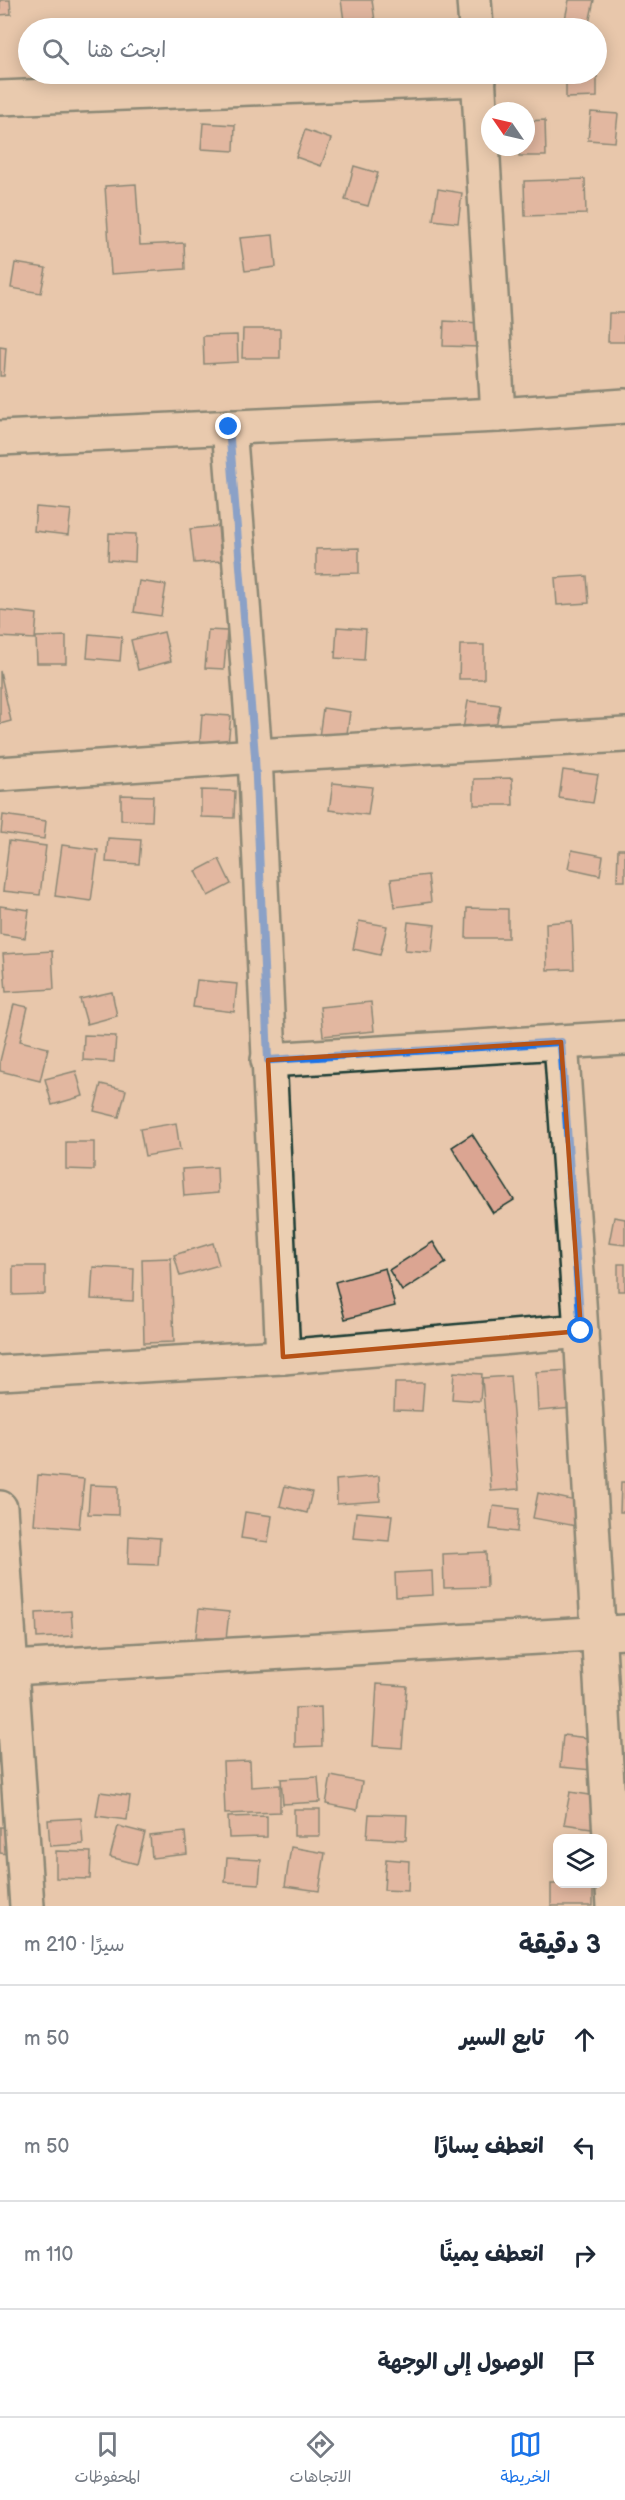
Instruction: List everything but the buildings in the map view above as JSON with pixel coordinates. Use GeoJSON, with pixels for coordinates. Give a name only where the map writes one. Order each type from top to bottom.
{"type":"FeatureCollection","features":[{"type":"Feature","properties":{"kind":"street"},"geometry":{"type":"LineString","coordinates":[[474,0],[475,18]]}},
{"type":"Feature","properties":{"kind":"street"},"geometry":{"type":"LineString","coordinates":[[0,98],[304,84]]}},
{"type":"Feature","properties":{"kind":"street"},"geometry":{"type":"LineString","coordinates":[[478,84],[498,415]]}},
{"type":"Feature","properties":{"kind":"street"},"geometry":{"type":"LineString","coordinates":[[0,438],[498,415],[625,406]]}},
{"type":"Feature","properties":{"kind":"street"},"geometry":{"type":"LineString","coordinates":[[229,427],[255,756],[282,1357]]}},
{"type":"Feature","properties":{"kind":"street"},"geometry":{"type":"LineString","coordinates":[[0,774],[255,756],[625,735]]}},
{"type":"Feature","properties":{"kind":"street"},"geometry":{"type":"LineString","coordinates":[[268,1060],[625,1038]]}},
{"type":"Feature","properties":{"kind":"street"},"geometry":{"type":"LineString","coordinates":[[561,1042],[581,1331],[612,1633],[614,1906]]}},
{"type":"Feature","properties":{"kind":"street"},"geometry":{"type":"LineString","coordinates":[[0,1373],[282,1357],[581,1331]]}},
{"type":"Feature","properties":{"kind":"street"},"geometry":{"type":"LineString","coordinates":[[0,1508],[27,1906]]}},
{"type":"Feature","properties":{"kind":"street"},"geometry":{"type":"LineString","coordinates":[[12,1668],[612,1633]]}},
{"type":"Feature","properties":{"kind":"highlighted area"},"geometry":{"type":"Polygon","coordinates":[[[561,1042],[581,1331],[283,1357],[268,1060],[561,1042]]]}},
{"type":"Feature","properties":{"kind":"route"},"geometry":{"type":"LineString","coordinates":[[229,427],[255,756],[268,1060],[561,1042],[581,1331]]}}]}
